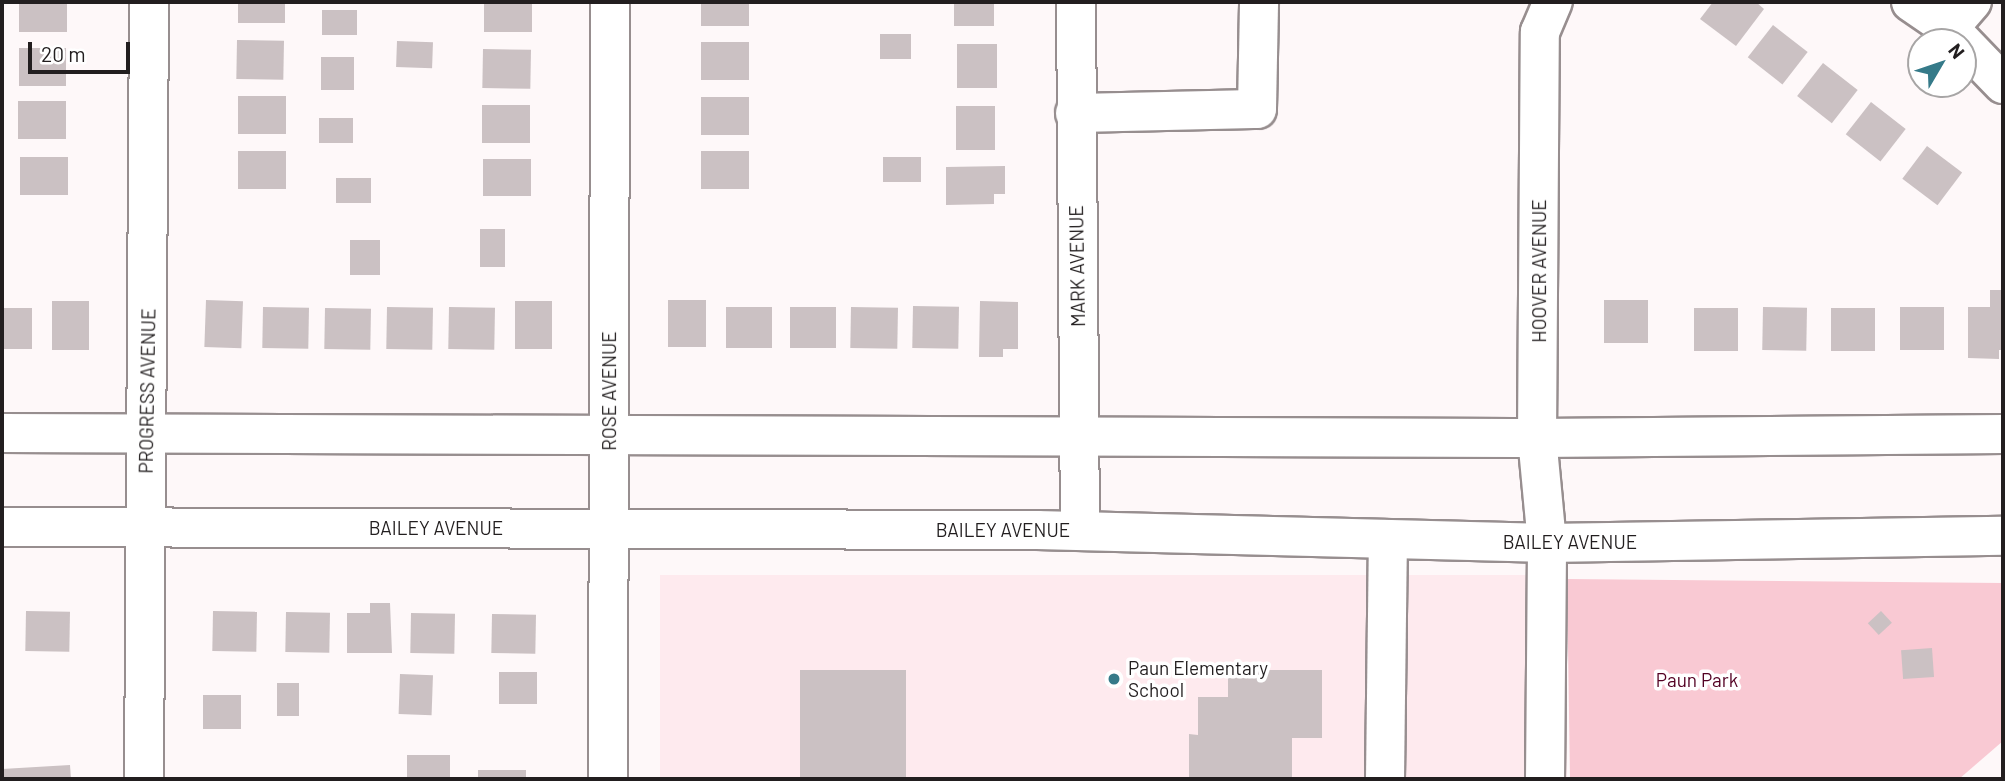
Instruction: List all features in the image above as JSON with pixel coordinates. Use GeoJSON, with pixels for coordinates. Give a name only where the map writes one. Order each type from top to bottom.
{"type":"FeatureCollection","features":[{"type":"Feature","properties":{"kind":"street","name":"PROGRESS AVENUE"},"geometry":{"type":"LineString","coordinates":[[144,779],[149,2]]}},
{"type":"Feature","properties":{"kind":"street","name":"ROSE AVENUE"},"geometry":{"type":"LineString","coordinates":[[608,779],[610,2]]}},
{"type":"Feature","properties":{"kind":"street","name":"MARK AVENUE"},"geometry":{"type":"LineString","coordinates":[[1076,2],[1080,530]]}},
{"type":"Feature","properties":{"kind":"street"},"geometry":{"type":"LineString","coordinates":[[1075,113],[1257,109],[1259,2]]}},
{"type":"Feature","properties":{"kind":"street","name":"HOOVER AVENUE"},"geometry":{"type":"LineString","coordinates":[[1545,779],[1547,543],[1537,438],[1540,32],[1553,2]]}},
{"type":"Feature","properties":{"kind":"street"},"geometry":{"type":"LineString","coordinates":[[1911,2],[1961,15],[2003,83]]}},
{"type":"Feature","properties":{"kind":"street"},"geometry":{"type":"LineString","coordinates":[[2,433],[1537,438],[2003,434]]}},
{"type":"Feature","properties":{"kind":"street","name":"BAILEY AVENUE"},"geometry":{"type":"LineString","coordinates":[[2,527],[1080,530],[1547,543],[2003,536]]}},
{"type":"Feature","properties":{"kind":"street"},"geometry":{"type":"LineString","coordinates":[[1385,779],[1388,539]]}},
{"type":"Feature","properties":{"kind":"shaded area","name":"Paun Elementary School"},"geometry":{"type":"Polygon","coordinates":[[[660,575],[1567,575],[1567,779],[660,779],[660,575]]]}},
{"type":"Feature","properties":{"kind":"green space","name":"Paun Park"},"geometry":{"type":"Polygon","coordinates":[[[1567,579],[2003,583],[2003,741],[1959,779],[1570,779],[1567,579]]]}},
{"type":"Feature","properties":{"kind":"building"},"geometry":{"type":"Polygon","coordinates":[[[19,2],[67,2],[67,32],[19,32],[19,2]]]}},
{"type":"Feature","properties":{"kind":"building"},"geometry":{"type":"Polygon","coordinates":[[[238,2],[285,2],[285,23],[238,23],[238,2]]]}},
{"type":"Feature","properties":{"kind":"building"},"geometry":{"type":"Polygon","coordinates":[[[484,2],[532,2],[532,32],[484,32],[484,2]]]}},
{"type":"Feature","properties":{"kind":"building"},"geometry":{"type":"Polygon","coordinates":[[[701,2],[749,2],[749,26],[701,26],[701,2]]]}},
{"type":"Feature","properties":{"kind":"building"},"geometry":{"type":"Polygon","coordinates":[[[954,2],[994,2],[994,26],[954,26],[954,2]]]}},
{"type":"Feature","properties":{"kind":"building"},"geometry":{"type":"Polygon","coordinates":[[[1713,2],[1756,2],[1764,9],[1736,46],[1700,19],[1713,2]]]}},
{"type":"Feature","properties":{"kind":"building"},"geometry":{"type":"Polygon","coordinates":[[[322,10],[357,10],[357,35],[322,35],[322,10]]]}},
{"type":"Feature","properties":{"kind":"building"},"geometry":{"type":"Polygon","coordinates":[[[1773,25],[1808,52],[1782,84],[1748,57],[1773,25]]]}},
{"type":"Feature","properties":{"kind":"building"},"geometry":{"type":"Polygon","coordinates":[[[880,34],[911,34],[911,59],[880,59],[880,34]]]}},
{"type":"Feature","properties":{"kind":"building"},"geometry":{"type":"Polygon","coordinates":[[[237,40],[284,41],[283,80],[236,79],[237,40]]]}},
{"type":"Feature","properties":{"kind":"building"},"geometry":{"type":"Polygon","coordinates":[[[397,41],[433,42],[432,68],[396,67],[397,41]]]}},
{"type":"Feature","properties":{"kind":"building"},"geometry":{"type":"Polygon","coordinates":[[[701,42],[749,42],[749,80],[701,80],[701,42]]]}},
{"type":"Feature","properties":{"kind":"building"},"geometry":{"type":"Polygon","coordinates":[[[957,44],[997,44],[997,88],[957,88],[957,44]]]}},
{"type":"Feature","properties":{"kind":"building"},"geometry":{"type":"Polygon","coordinates":[[[19,48],[66,48],[66,86],[19,86],[19,48]]]}},
{"type":"Feature","properties":{"kind":"building"},"geometry":{"type":"Polygon","coordinates":[[[483,49],[531,50],[530,89],[482,88],[483,49]]]}},
{"type":"Feature","properties":{"kind":"building"},"geometry":{"type":"Polygon","coordinates":[[[321,57],[354,57],[354,90],[321,90],[321,57]]]}},
{"type":"Feature","properties":{"kind":"building"},"geometry":{"type":"Polygon","coordinates":[[[1823,63],[1858,90],[1832,123],[1797,96],[1823,63]]]}},
{"type":"Feature","properties":{"kind":"building"},"geometry":{"type":"Polygon","coordinates":[[[238,96],[286,96],[286,134],[238,134],[238,96]]]}},
{"type":"Feature","properties":{"kind":"building"},"geometry":{"type":"Polygon","coordinates":[[[701,97],[749,97],[749,135],[701,135],[701,97]]]}},
{"type":"Feature","properties":{"kind":"building"},"geometry":{"type":"Polygon","coordinates":[[[18,101],[66,101],[66,139],[18,139],[18,101]]]}},
{"type":"Feature","properties":{"kind":"building"},"geometry":{"type":"Polygon","coordinates":[[[1871,102],[1906,129],[1880,161],[1846,134],[1871,102]]]}},
{"type":"Feature","properties":{"kind":"building"},"geometry":{"type":"Polygon","coordinates":[[[482,105],[530,105],[530,143],[482,143],[482,105]]]}},
{"type":"Feature","properties":{"kind":"building"},"geometry":{"type":"Polygon","coordinates":[[[956,106],[995,106],[995,150],[956,150],[956,106]]]}},
{"type":"Feature","properties":{"kind":"building"},"geometry":{"type":"Polygon","coordinates":[[[319,118],[353,118],[353,143],[319,143],[319,118]]]}},
{"type":"Feature","properties":{"kind":"building"},"geometry":{"type":"Polygon","coordinates":[[[1927,146],[1962,172],[1937,205],[1902,179],[1927,146]]]}},
{"type":"Feature","properties":{"kind":"building"},"geometry":{"type":"Polygon","coordinates":[[[238,151],[286,151],[286,189],[238,189],[238,151]]]}},
{"type":"Feature","properties":{"kind":"building"},"geometry":{"type":"Polygon","coordinates":[[[701,151],[749,151],[749,189],[701,189],[701,151]]]}},
{"type":"Feature","properties":{"kind":"building"},"geometry":{"type":"Polygon","coordinates":[[[20,157],[68,157],[68,195],[20,195],[20,157]]]}},
{"type":"Feature","properties":{"kind":"building"},"geometry":{"type":"Polygon","coordinates":[[[883,157],[921,157],[921,182],[883,182],[883,157]]]}},
{"type":"Feature","properties":{"kind":"building"},"geometry":{"type":"Polygon","coordinates":[[[483,159],[531,159],[531,196],[483,196],[483,159]]]}},
{"type":"Feature","properties":{"kind":"building"},"geometry":{"type":"Polygon","coordinates":[[[1005,166],[1005,194],[994,194],[994,204],[946,205],[946,167],[1005,166]]]}},
{"type":"Feature","properties":{"kind":"building"},"geometry":{"type":"Polygon","coordinates":[[[336,178],[371,178],[371,203],[336,203],[336,178]]]}},
{"type":"Feature","properties":{"kind":"building"},"geometry":{"type":"Polygon","coordinates":[[[480,229],[505,229],[505,267],[480,267],[480,229]]]}},
{"type":"Feature","properties":{"kind":"building"},"geometry":{"type":"Polygon","coordinates":[[[350,240],[380,240],[380,275],[350,275],[350,240]]]}},
{"type":"Feature","properties":{"kind":"building"},"geometry":{"type":"Polygon","coordinates":[[[1990,290],[2003,290],[2003,350],[1999,350],[1999,359],[1968,358],[1968,307],[1990,307],[1990,290]]]}},
{"type":"Feature","properties":{"kind":"building"},"geometry":{"type":"Polygon","coordinates":[[[206,300],[243,301],[241,348],[204,347],[206,300]]]}},
{"type":"Feature","properties":{"kind":"building"},"geometry":{"type":"Polygon","coordinates":[[[668,300],[706,300],[706,347],[668,347],[668,300]]]}},
{"type":"Feature","properties":{"kind":"building"},"geometry":{"type":"Polygon","coordinates":[[[1604,300],[1648,300],[1648,343],[1604,343],[1604,300]]]}},
{"type":"Feature","properties":{"kind":"building"},"geometry":{"type":"Polygon","coordinates":[[[52,301],[89,301],[89,350],[52,350],[52,301]]]}},
{"type":"Feature","properties":{"kind":"building"},"geometry":{"type":"Polygon","coordinates":[[[515,301],[552,301],[552,349],[515,349],[515,301]]]}},
{"type":"Feature","properties":{"kind":"building"},"geometry":{"type":"Polygon","coordinates":[[[980,301],[1018,302],[1018,349],[1003,349],[1003,357],[979,357],[980,301]]]}},
{"type":"Feature","properties":{"kind":"building"},"geometry":{"type":"Polygon","coordinates":[[[913,306],[959,307],[958,349],[912,348],[913,306]]]}},
{"type":"Feature","properties":{"kind":"building"},"geometry":{"type":"Polygon","coordinates":[[[263,307],[309,308],[308,349],[262,348],[263,307]]]}},
{"type":"Feature","properties":{"kind":"building"},"geometry":{"type":"Polygon","coordinates":[[[387,307],[433,308],[432,350],[386,349],[387,307]]]}},
{"type":"Feature","properties":{"kind":"building"},"geometry":{"type":"Polygon","coordinates":[[[449,307],[495,308],[494,350],[448,349],[449,307]]]}},
{"type":"Feature","properties":{"kind":"building"},"geometry":{"type":"Polygon","coordinates":[[[726,307],[772,307],[772,348],[726,348],[726,307]]]}},
{"type":"Feature","properties":{"kind":"building"},"geometry":{"type":"Polygon","coordinates":[[[790,307],[836,307],[836,348],[790,348],[790,307]]]}},
{"type":"Feature","properties":{"kind":"building"},"geometry":{"type":"Polygon","coordinates":[[[851,307],[898,308],[897,349],[850,348],[851,307]]]}},
{"type":"Feature","properties":{"kind":"building"},"geometry":{"type":"Polygon","coordinates":[[[1763,307],[1807,308],[1806,351],[1762,350],[1763,307]]]}},
{"type":"Feature","properties":{"kind":"building"},"geometry":{"type":"Polygon","coordinates":[[[1900,307],[1944,307],[1944,350],[1900,350],[1900,307]]]}},
{"type":"Feature","properties":{"kind":"building"},"geometry":{"type":"Polygon","coordinates":[[[2,308],[32,308],[32,349],[2,349],[2,308]]]}},
{"type":"Feature","properties":{"kind":"building"},"geometry":{"type":"Polygon","coordinates":[[[325,308],[371,309],[370,350],[324,349],[325,308]]]}},
{"type":"Feature","properties":{"kind":"building"},"geometry":{"type":"Polygon","coordinates":[[[1694,308],[1738,308],[1738,351],[1694,351],[1694,308]]]}},
{"type":"Feature","properties":{"kind":"building"},"geometry":{"type":"Polygon","coordinates":[[[1831,308],[1875,308],[1875,351],[1831,351],[1831,308]]]}},
{"type":"Feature","properties":{"kind":"building"},"geometry":{"type":"Polygon","coordinates":[[[370,603],[390,603],[392,653],[347,653],[347,613],[370,613],[370,603]]]}},
{"type":"Feature","properties":{"kind":"building"},"geometry":{"type":"Polygon","coordinates":[[[26,611],[70,612],[69,652],[25,651],[26,611]]]}},
{"type":"Feature","properties":{"kind":"building"},"geometry":{"type":"Polygon","coordinates":[[[213,611],[257,612],[256,652],[212,651],[213,611]]]}},
{"type":"Feature","properties":{"kind":"building"},"geometry":{"type":"Polygon","coordinates":[[[1881,611],[1892,623],[1879,635],[1868,623],[1881,611]]]}},
{"type":"Feature","properties":{"kind":"building"},"geometry":{"type":"Polygon","coordinates":[[[286,612],[330,613],[329,653],[285,652],[286,612]]]}},
{"type":"Feature","properties":{"kind":"building"},"geometry":{"type":"Polygon","coordinates":[[[411,613],[455,614],[454,654],[410,653],[411,613]]]}},
{"type":"Feature","properties":{"kind":"building"},"geometry":{"type":"Polygon","coordinates":[[[492,614],[536,615],[535,654],[491,653],[492,614]]]}},
{"type":"Feature","properties":{"kind":"building"},"geometry":{"type":"Polygon","coordinates":[[[1932,648],[1934,677],[1903,679],[1901,650],[1932,648]]]}},
{"type":"Feature","properties":{"kind":"building"},"geometry":{"type":"Polygon","coordinates":[[[800,670],[906,670],[906,779],[800,779],[800,670]]]}},
{"type":"Feature","properties":{"kind":"building"},"geometry":{"type":"Polygon","coordinates":[[[1228,670],[1322,670],[1322,738],[1292,738],[1292,779],[1189,779],[1189,734],[1198,735],[1198,697],[1228,697],[1228,670]]]}},
{"type":"Feature","properties":{"kind":"building"},"geometry":{"type":"Polygon","coordinates":[[[499,672],[537,672],[537,704],[499,704],[499,672]]]}},
{"type":"Feature","properties":{"kind":"building"},"geometry":{"type":"Polygon","coordinates":[[[400,674],[433,675],[432,715],[399,714],[400,674]]]}},
{"type":"Feature","properties":{"kind":"building"},"geometry":{"type":"Polygon","coordinates":[[[277,683],[299,683],[299,716],[277,716],[277,683]]]}},
{"type":"Feature","properties":{"kind":"building"},"geometry":{"type":"Polygon","coordinates":[[[203,695],[241,695],[241,729],[203,729],[203,695]]]}},
{"type":"Feature","properties":{"kind":"building"},"geometry":{"type":"Polygon","coordinates":[[[407,755],[450,755],[450,779],[407,779],[407,755]]]}},
{"type":"Feature","properties":{"kind":"building"},"geometry":{"type":"Polygon","coordinates":[[[70,765],[71,779],[2,779],[2,769],[70,765]]]}},
{"type":"Feature","properties":{"kind":"building"},"geometry":{"type":"Polygon","coordinates":[[[478,770],[526,770],[526,779],[478,779],[478,770]]]}},
{"type":"Feature","properties":{"kind":"place","name":"Paun Elementary School"},"geometry":{"type":"Point","coordinates":[1114,679]}}]}
